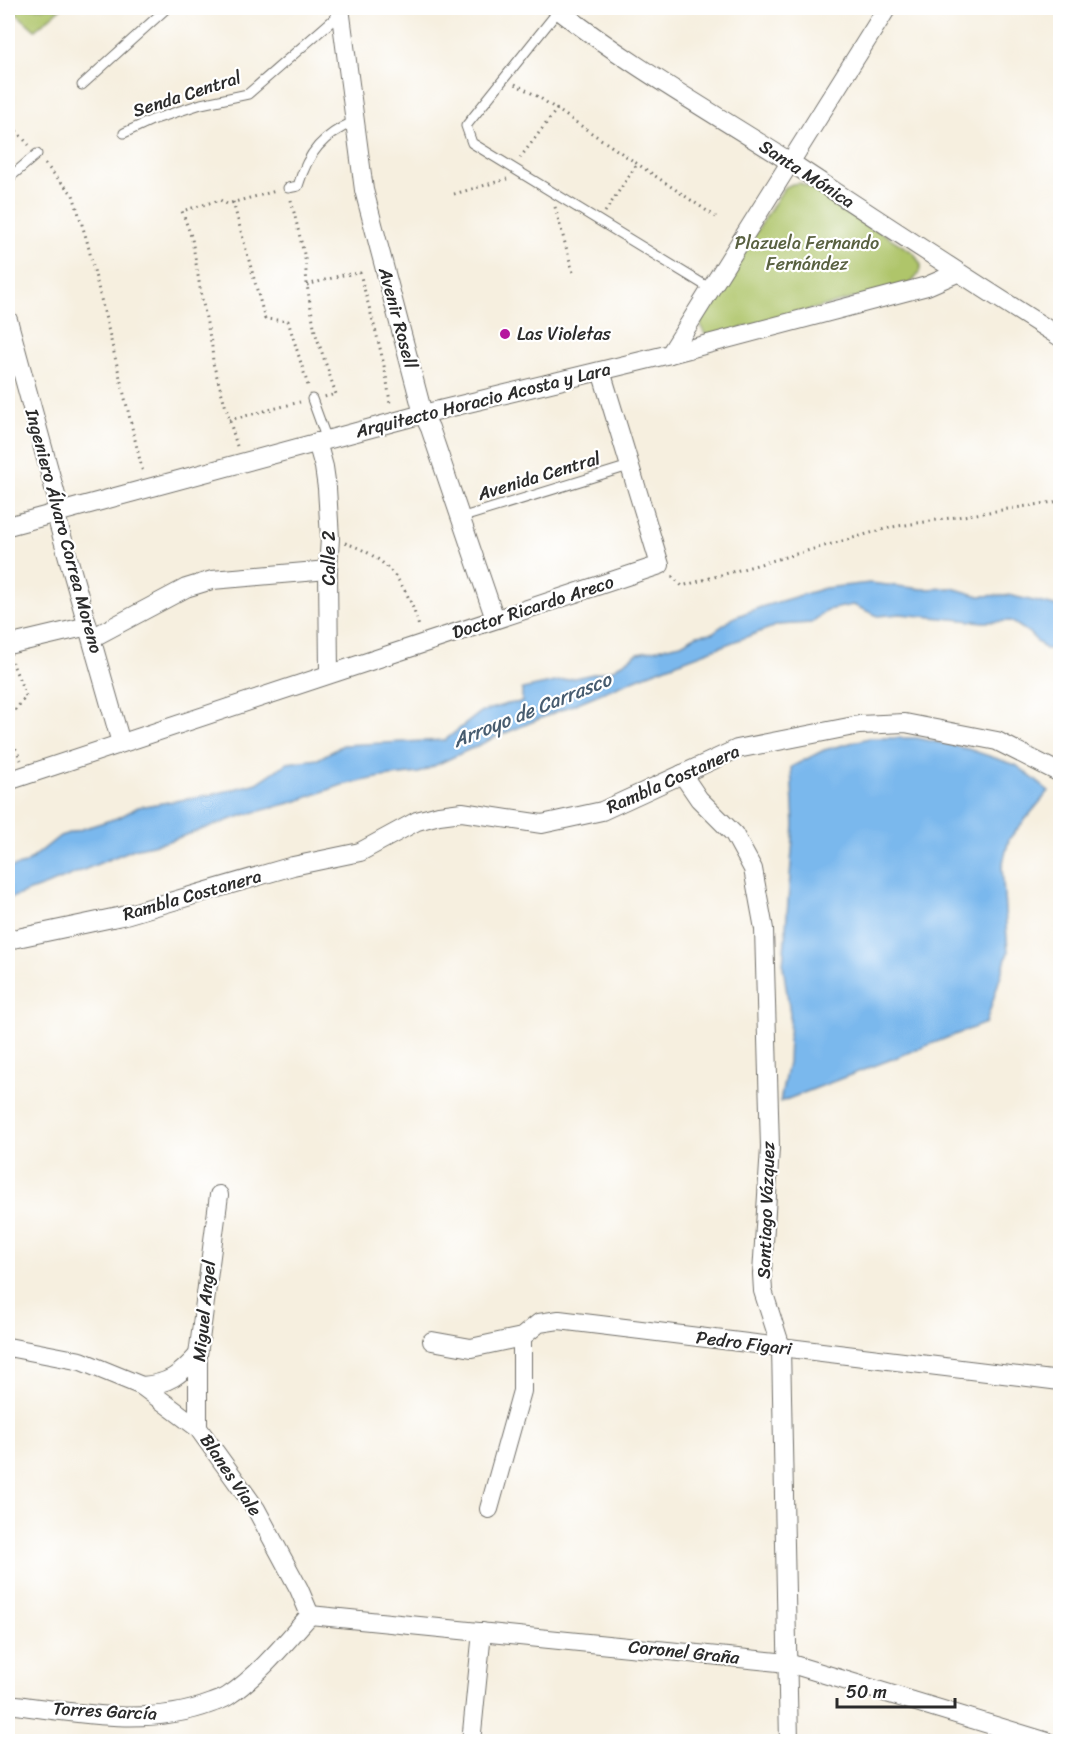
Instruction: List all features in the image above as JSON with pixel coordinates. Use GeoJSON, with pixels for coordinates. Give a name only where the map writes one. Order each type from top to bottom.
{"type":"FeatureCollection","features":[{"type":"Feature","properties":{"kind":"street"},"geometry":{"type":"LineString","coordinates":[[670,354],[887,8]]}},
{"type":"Feature","properties":{"kind":"street","name":"Santa Mónica"},"geometry":{"type":"LineString","coordinates":[[557,9],[623,55],[957,273],[1060,337]]}},
{"type":"Feature","properties":{"kind":"street","name":"Avenir Rosell"},"geometry":{"type":"LineString","coordinates":[[341,10],[364,190],[423,414],[430,428],[495,620]]}},
{"type":"Feature","properties":{"kind":"street","name":"Arquitecto Horacio Acosta y Lara"},"geometry":{"type":"LineString","coordinates":[[8,526],[423,414],[670,354],[927,286],[957,273]]}},
{"type":"Feature","properties":{"kind":"street","name":"Ingeniero Álvaro Correa Moreno"},"geometry":{"type":"LineString","coordinates":[[8,320],[57,499],[55,512],[121,743]]}},
{"type":"Feature","properties":{"kind":"street"},"geometry":{"type":"LineString","coordinates":[[601,371],[660,565]]}},
{"type":"Feature","properties":{"kind":"street","name":"Calle 2"},"geometry":{"type":"LineString","coordinates":[[322,441],[330,538],[329,675]]}},
{"type":"Feature","properties":{"kind":"street","name":"Doctor Ricardo Areco"},"geometry":{"type":"LineString","coordinates":[[8,781],[660,565]]}},
{"type":"Feature","properties":{"kind":"street"},"geometry":{"type":"LineString","coordinates":[[10,653],[90,632],[186,588],[212,580],[328,570]]}},
{"type":"Feature","properties":{"kind":"street","name":"Rambla Costanera"},"geometry":{"type":"LineString","coordinates":[[8,940],[122,916],[293,866],[360,852],[417,821],[439,815],[462,813],[542,824],[602,811],[737,749],[859,725],[905,723],[997,741],[1060,773]]}},
{"type":"Feature","properties":{"kind":"street","name":"Santiago Vázquez"},"geometry":{"type":"LineString","coordinates":[[682,774],[699,799],[734,834],[753,869],[764,929],[770,1148],[762,1274],[764,1291],[781,1347],[789,1742]]}},
{"type":"Feature","properties":{"kind":"street","name":"Miguel Angel"},"geometry":{"type":"LineString","coordinates":[[198,1428],[198,1355],[219,1195]]}},
{"type":"Feature","properties":{"kind":"street","name":"Pedro Figari"},"geometry":{"type":"LineString","coordinates":[[432,1341],[471,1347],[522,1337],[539,1323],[559,1320],[1060,1381]]}},
{"type":"Feature","properties":{"kind":"street"},"geometry":{"type":"LineString","coordinates":[[489,1509],[522,1391],[522,1337]]}},
{"type":"Feature","properties":{"kind":"street","name":"Blanes Viale"},"geometry":{"type":"LineString","coordinates":[[10,1350],[81,1361],[142,1386],[198,1428],[256,1509],[299,1589],[309,1615]]}},
{"type":"Feature","properties":{"kind":"street"},"geometry":{"type":"LineString","coordinates":[[142,1386],[160,1385],[173,1378],[198,1355]]}},
{"type":"Feature","properties":{"kind":"street","name":"Coronel Graña"},"geometry":{"type":"LineString","coordinates":[[309,1615],[788,1663],[1048,1742]]}},
{"type":"Feature","properties":{"kind":"street","name":"Torres García"},"geometry":{"type":"LineString","coordinates":[[8,1704],[96,1714],[152,1717],[193,1710],[228,1697],[277,1651],[309,1615]]}},
{"type":"Feature","properties":{"kind":"street"},"geometry":{"type":"LineString","coordinates":[[471,1742],[482,1632]]}},
{"type":"Feature","properties":{"kind":"lane"},"geometry":{"type":"LineString","coordinates":[[82,85],[167,8]]}},
{"type":"Feature","properties":{"kind":"lane"},"geometry":{"type":"LineString","coordinates":[[557,9],[466,126],[472,143],[711,289]]}},
{"type":"Feature","properties":{"kind":"lane","name":"Senda Central"},"geometry":{"type":"LineString","coordinates":[[124,133],[152,120],[201,104],[248,94],[341,10]]}},
{"type":"Feature","properties":{"kind":"lane"},"geometry":{"type":"LineString","coordinates":[[288,188],[298,186],[304,165],[315,149],[335,130],[355,121]]}},
{"type":"Feature","properties":{"kind":"lane"},"geometry":{"type":"LineString","coordinates":[[8,179],[37,154]]}},
{"type":"Feature","properties":{"kind":"lane"},"geometry":{"type":"LineString","coordinates":[[312,399],[322,441]]}},
{"type":"Feature","properties":{"kind":"lane","name":"Avenida Central"},"geometry":{"type":"LineString","coordinates":[[460,518],[629,466]]}},
{"type":"Feature","properties":{"kind":"path"},"geometry":{"type":"LineString","coordinates":[[502,81],[519,85],[557,109],[716,217]]}},
{"type":"Feature","properties":{"kind":"path"},"geometry":{"type":"LineString","coordinates":[[512,167],[557,109]]}},
{"type":"Feature","properties":{"kind":"path"},"geometry":{"type":"LineString","coordinates":[[8,122],[73,195],[87,241],[147,487]]}},
{"type":"Feature","properties":{"kind":"path"},"geometry":{"type":"LineString","coordinates":[[599,221],[637,164]]}},
{"type":"Feature","properties":{"kind":"path"},"geometry":{"type":"LineString","coordinates":[[454,194],[523,174]]}},
{"type":"Feature","properties":{"kind":"path"},"geometry":{"type":"LineString","coordinates":[[229,420],[336,394],[315,332],[307,285],[306,258],[288,188],[227,204],[220,200],[182,211],[192,239],[213,363],[229,420],[241,462]]}},
{"type":"Feature","properties":{"kind":"path"},"geometry":{"type":"LineString","coordinates":[[550,190],[573,276]]}},
{"type":"Feature","properties":{"kind":"path"},"geometry":{"type":"LineString","coordinates":[[233,202],[265,319],[288,321],[312,399]]}},
{"type":"Feature","properties":{"kind":"path"},"geometry":{"type":"LineString","coordinates":[[307,285],[343,275],[360,273],[385,368],[389,404],[394,422]]}},
{"type":"Feature","properties":{"kind":"path"},"geometry":{"type":"LineString","coordinates":[[660,565],[682,586],[892,527],[1060,501]]}},
{"type":"Feature","properties":{"kind":"path"},"geometry":{"type":"LineString","coordinates":[[330,538],[360,547],[380,559],[400,581],[414,606],[423,643]]}},
{"type":"Feature","properties":{"kind":"path"},"geometry":{"type":"LineString","coordinates":[[8,720],[26,696],[10,653]]}},
{"type":"Feature","properties":{"kind":"path"},"geometry":{"type":"LineString","coordinates":[[8,732],[28,774]]}},
{"type":"Feature","properties":{"kind":"green space"},"geometry":{"type":"Polygon","coordinates":[[[10,8],[61,8],[35,30],[10,8]]]}},
{"type":"Feature","properties":{"kind":"green space","name":"Plazuela Fernando Fernández"},"geometry":{"type":"Polygon","coordinates":[[[800,183],[914,253],[921,265],[918,275],[911,283],[712,336],[705,334],[701,327],[701,320],[784,188],[800,183]]]}},
{"type":"Feature","properties":{"kind":"water","name":"Arroyo de Carrasco"},"geometry":{"type":"Polygon","coordinates":[[[870,583],[923,589],[952,588],[979,596],[1008,595],[1060,607],[1060,648],[1045,649],[1028,632],[1011,621],[984,622],[900,614],[878,616],[853,605],[827,610],[811,623],[778,625],[640,677],[498,736],[419,773],[342,785],[294,802],[244,815],[166,842],[134,849],[8,899],[8,868],[25,864],[60,836],[120,817],[138,807],[211,795],[257,783],[287,763],[318,759],[343,745],[445,740],[481,712],[522,702],[522,689],[612,670],[638,653],[681,644],[697,635],[712,633],[735,617],[761,607],[825,588],[870,583]]]}},
{"type":"Feature","properties":{"kind":"water"},"geometry":{"type":"Polygon","coordinates":[[[869,738],[917,738],[968,749],[1016,765],[1049,791],[1009,839],[1002,867],[1008,952],[986,1023],[780,1102],[788,1062],[790,1014],[783,966],[794,825],[791,767],[824,750],[869,738]]]}},
{"type":"Feature","properties":{"kind":"place","name":"Las Violetas"},"geometry":{"type":"Point","coordinates":[505,334]}}]}
